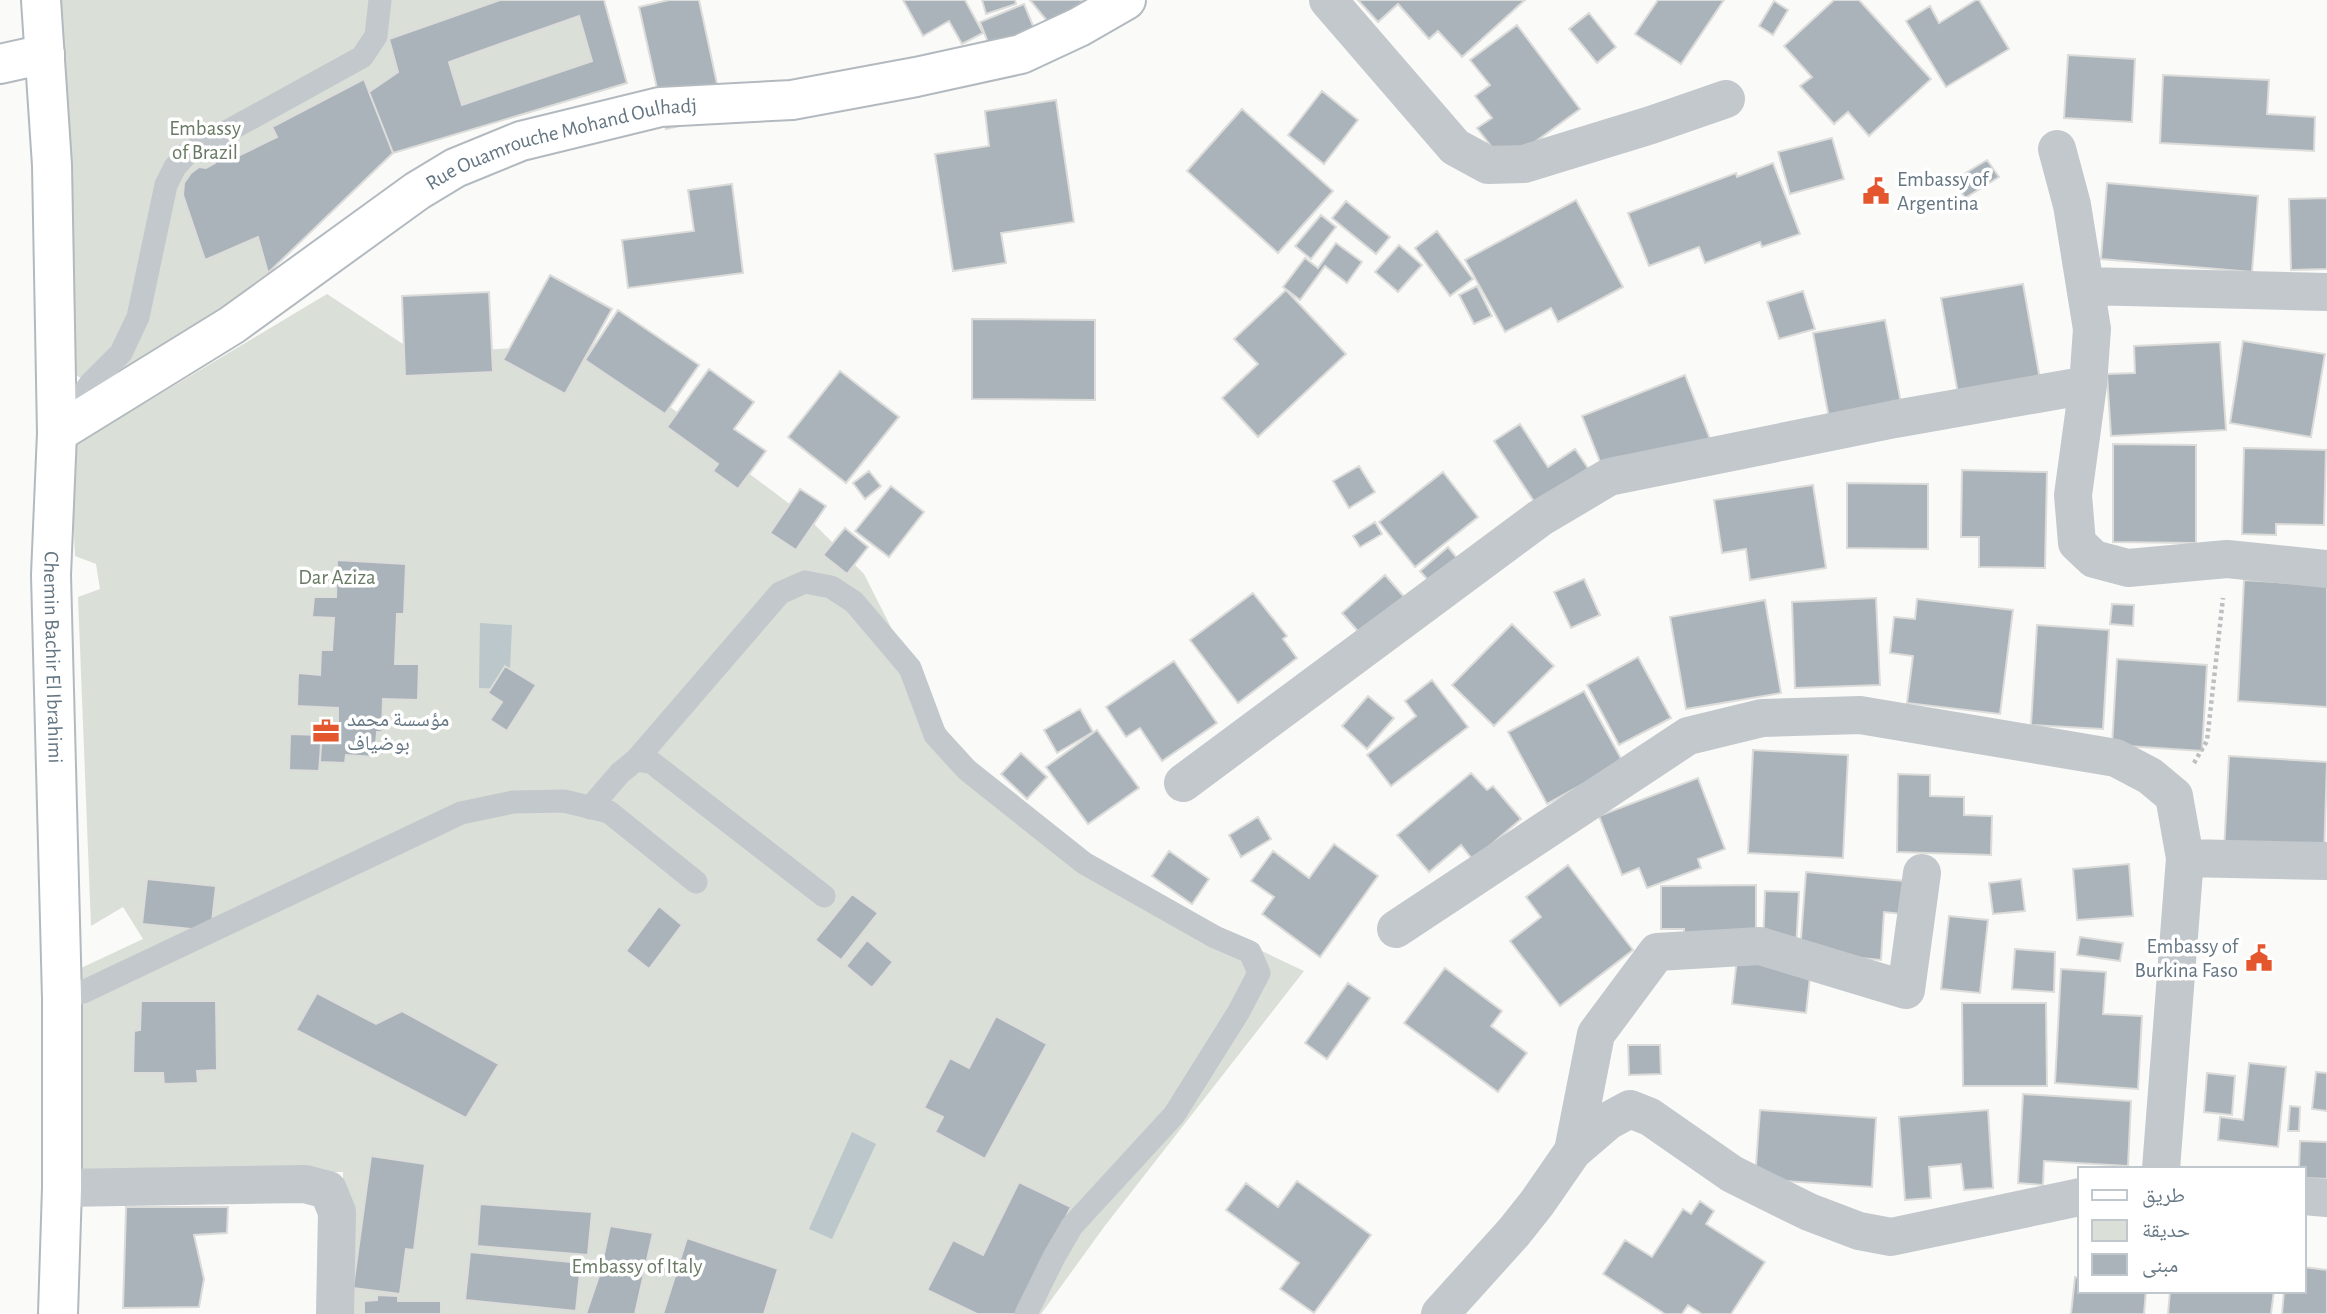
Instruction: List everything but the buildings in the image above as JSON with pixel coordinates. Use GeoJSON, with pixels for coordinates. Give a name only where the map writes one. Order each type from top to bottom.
{"type":"FeatureCollection","features":[{"type":"Feature","properties":{"kind":"main road","name":"Chemin Bachir El Ibrahimi"},"geometry":{"type":"LineString","coordinates":[[41,0],[52,164],[57,433],[51,575],[62,998],[62,1188],[58,1314]]}},
{"type":"Feature","properties":{"kind":"main road","name":"Rue Ouamrouche Mohand Oulhadj"},"geometry":{"type":"LineString","coordinates":[[57,433],[232,326],[416,191],[455,168],[521,141],[660,107],[792,100],[916,78],[1021,54],[1079,27],[1126,0]]}},
{"type":"Feature","properties":{"kind":"main road"},"geometry":{"type":"LineString","coordinates":[[0,64],[45,54]]}},
{"type":"Feature","properties":{"kind":"street"},"geometry":{"type":"LineString","coordinates":[[1328,0],[1455,147],[1488,165],[1524,164],[1726,99]]}},
{"type":"Feature","properties":{"kind":"street"},"geometry":{"type":"LineString","coordinates":[[2057,149],[2072,205],[2092,329],[2088,385],[2073,495],[2077,543],[2094,559],[2128,568],[2227,559],[2327,569]]}},
{"type":"Feature","properties":{"kind":"street"},"geometry":{"type":"LineString","coordinates":[[2085,286],[2327,292]]}},
{"type":"Feature","properties":{"kind":"street"},"geometry":{"type":"LineString","coordinates":[[1183,783],[1540,517],[1609,477],[1895,419],[2088,385]]}},
{"type":"Feature","properties":{"kind":"street"},"geometry":{"type":"LineString","coordinates":[[1396,929],[1688,736],[1762,718],[1860,715],[2116,758],[2150,776],[2174,796],[2185,858],[2161,1167]]}},
{"type":"Feature","properties":{"kind":"street"},"geometry":{"type":"LineString","coordinates":[[2185,858],[2327,862]]}},
{"type":"Feature","properties":{"kind":"street"},"geometry":{"type":"LineString","coordinates":[[1573,1151],[1596,1034],[1657,952],[1760,946],[1906,990],[1922,873]]}},
{"type":"Feature","properties":{"kind":"street"},"geometry":{"type":"LineString","coordinates":[[1440,1314],[1537,1203],[1573,1151],[1608,1121],[1630,1109],[1650,1116],[1732,1174],[1809,1212],[1859,1231],[1891,1237],[2078,1197]]}},
{"type":"Feature","properties":{"kind":"street"},"geometry":{"type":"LineString","coordinates":[[62,1188],[305,1184],[328,1190],[337,1212],[335,1314]]}},
{"type":"Feature","properties":{"kind":"street"},"geometry":{"type":"LineString","coordinates":[[2306,1196],[2327,1198]]}},
{"type":"Feature","properties":{"kind":"lane"},"geometry":{"type":"LineString","coordinates":[[57,433],[90,384],[121,353],[138,317],[166,186],[175,167],[188,153],[362,57],[376,36],[380,0]]}},
{"type":"Feature","properties":{"kind":"lane"},"geometry":{"type":"LineString","coordinates":[[590,808],[620,773],[636,760],[780,593],[805,582],[831,587],[855,602],[910,668],[935,735],[967,771],[1084,863],[1215,937],[1250,952],[1259,973],[1238,1013],[1174,1115],[1072,1226],[1026,1314]]}},
{"type":"Feature","properties":{"kind":"lane"},"geometry":{"type":"LineString","coordinates":[[636,760],[651,762],[824,896]]}},
{"type":"Feature","properties":{"kind":"lane"},"geometry":{"type":"LineString","coordinates":[[62,998],[83,992],[461,813],[513,802],[565,801],[609,812],[696,882]]}},
{"type":"Feature","properties":{"kind":"path"},"geometry":{"type":"LineString","coordinates":[[2174,796],[2207,741],[2227,559]]}},
{"type":"Feature","properties":{"kind":"green space","name":"Embassy of Brazil"},"geometry":{"type":"Polygon","coordinates":[[[60,0],[604,0],[627,83],[393,153],[268,273],[224,309],[104,393],[73,373],[60,0]]]}},
{"type":"Feature","properties":{"kind":"green space"},"geometry":{"type":"Polygon","coordinates":[[[327,294],[418,354],[581,344],[684,417],[739,466],[807,517],[864,574],[956,748],[1068,844],[1209,926],[1304,971],[1104,1227],[1041,1314],[344,1314],[343,1172],[76,1173],[83,992],[81,968],[143,939],[123,907],[91,926],[78,597],[100,589],[96,564],[75,556],[70,448],[327,294]]]}},
{"type":"Feature","properties":{"kind":"shaded area"},"geometry":{"type":"Polygon","coordinates":[[[480,623],[512,625],[509,689],[479,688],[480,623]]]}},
{"type":"Feature","properties":{"kind":"shaded area"},"geometry":{"type":"Polygon","coordinates":[[[852,1132],[876,1144],[832,1239],[809,1229],[852,1132]]]}},
{"type":"Feature","properties":{"kind":"place","name":"Embassy of Argentina"},"geometry":{"type":"Point","coordinates":[1876,191]}},
{"type":"Feature","properties":{"kind":"place","name":"مؤسسة محمد بوضياف"},"geometry":{"type":"Point","coordinates":[326,731]}},
{"type":"Feature","properties":{"kind":"place","name":"Embassy of Burkina Faso"},"geometry":{"type":"Point","coordinates":[2259,958]}},
{"type":"Feature","properties":{"kind":"park label","name":"Dar Aziza"},"geometry":{"type":"Point","coordinates":[337,577]}},
{"type":"Feature","properties":{"kind":"park label","name":"Embassy of Italy"},"geometry":{"type":"Point","coordinates":[637,1266]}}]}
